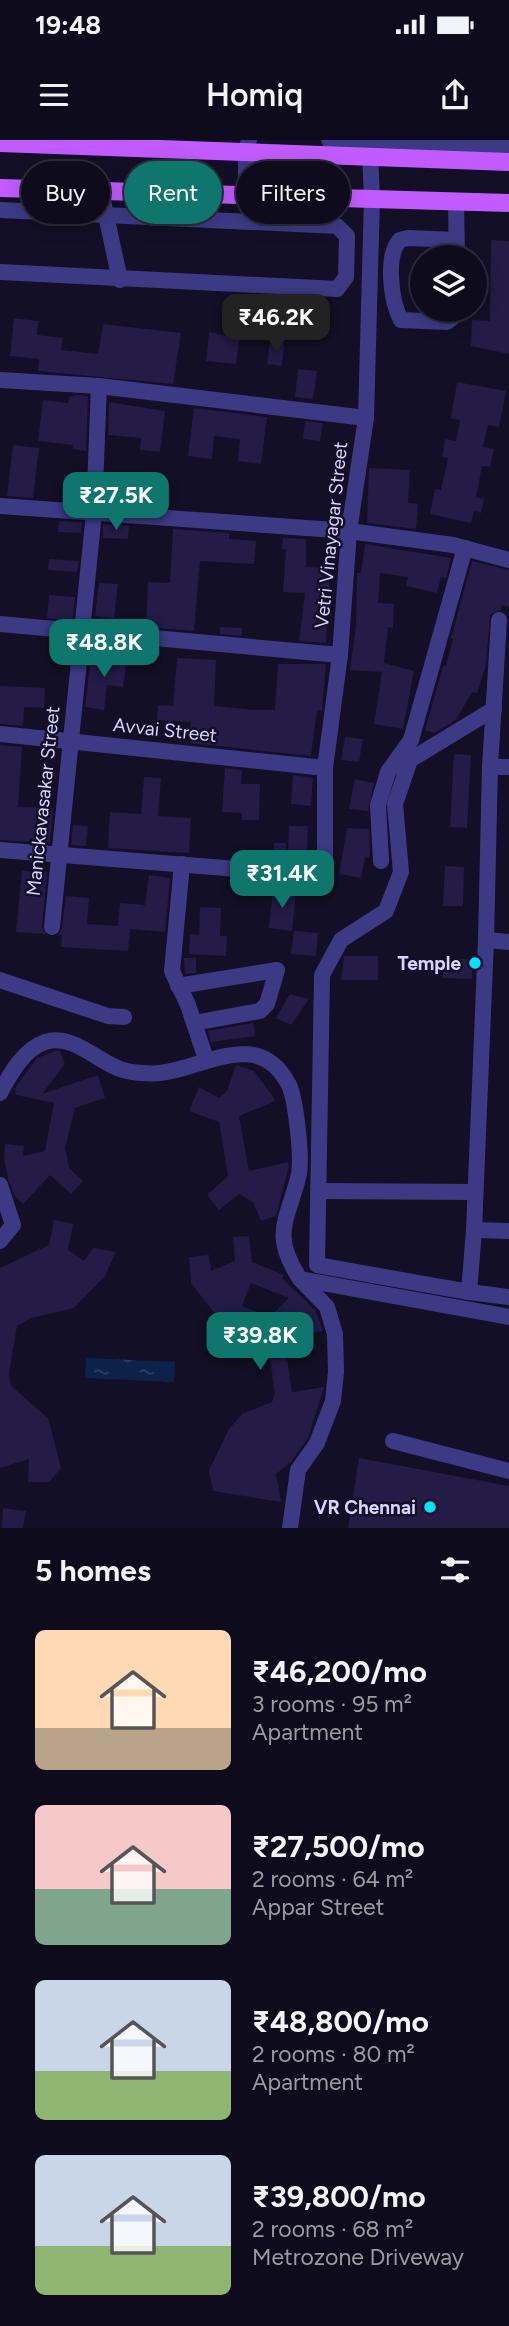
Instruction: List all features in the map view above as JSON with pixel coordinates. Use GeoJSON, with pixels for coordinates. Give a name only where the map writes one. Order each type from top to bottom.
{"type":"FeatureCollection","features":[{"type":"Feature","properties":{"kind":"main road"},"geometry":{"type":"LineString","coordinates":[[0,144],[373,146],[509,162]]}},
{"type":"Feature","properties":{"kind":"main road"},"geometry":{"type":"LineString","coordinates":[[0,188],[21,189]]}},
{"type":"Feature","properties":{"kind":"main road"},"geometry":{"type":"LineString","coordinates":[[110,192],[236,196]]}},
{"type":"Feature","properties":{"kind":"main road"},"geometry":{"type":"LineString","coordinates":[[350,198],[509,203]]}},
{"type":"Feature","properties":{"kind":"street"},"geometry":{"type":"LineString","coordinates":[[329,140],[373,146],[509,148]]}},
{"type":"Feature","properties":{"kind":"street","name":"Vetri Vinayagar Street"},"geometry":{"type":"LineString","coordinates":[[182,864],[325,876],[325,768],[340,655],[349,531],[366,418],[373,146]]}},
{"type":"Feature","properties":{"kind":"street"},"geometry":{"type":"LineString","coordinates":[[456,201],[456,245]]}},
{"type":"Feature","properties":{"kind":"street"},"geometry":{"type":"LineString","coordinates":[[0,210],[21,211]]}},
{"type":"Feature","properties":{"kind":"street"},"geometry":{"type":"LineString","coordinates":[[110,216],[337,226],[347,236],[371,237]]}},
{"type":"Feature","properties":{"kind":"street"},"geometry":{"type":"LineString","coordinates":[[108,224],[120,280]]}},
{"type":"Feature","properties":{"kind":"street"},"geometry":{"type":"LineString","coordinates":[[0,272],[337,289],[346,277],[347,236]]}},
{"type":"Feature","properties":{"kind":"street"},"geometry":{"type":"LineString","coordinates":[[410,320],[401,320],[395,309],[392,254],[400,240],[456,240]]}},
{"type":"Feature","properties":{"kind":"street"},"geometry":{"type":"LineString","coordinates":[[371,293],[394,295]]}},
{"type":"Feature","properties":{"kind":"street"},"geometry":{"type":"LineString","coordinates":[[0,380],[99,386],[366,418]]}},
{"type":"Feature","properties":{"kind":"street","name":"Manickavasakar Street"},"geometry":{"type":"LineString","coordinates":[[52,927],[94,513],[99,386]]}},
{"type":"Feature","properties":{"kind":"street"},"geometry":{"type":"LineString","coordinates":[[0,506],[349,531],[465,548],[509,561]]}},
{"type":"Feature","properties":{"kind":"street"},"geometry":{"type":"LineString","coordinates":[[381,861],[378,805],[388,772],[411,740],[465,548]]}},
{"type":"Feature","properties":{"kind":"street"},"geometry":{"type":"LineString","coordinates":[[469,1292],[486,940],[490,767],[499,621]]}},
{"type":"Feature","properties":{"kind":"street"},"geometry":{"type":"LineString","coordinates":[[0,624],[340,655]]}},
{"type":"Feature","properties":{"kind":"street"},"geometry":{"type":"LineString","coordinates":[[494,709],[410,760],[395,804],[401,872],[386,911],[341,940],[322,975],[317,1265],[509,1297]]}},
{"type":"Feature","properties":{"kind":"street","name":"Avvai Street"},"geometry":{"type":"LineString","coordinates":[[0,734],[325,768]]}},
{"type":"Feature","properties":{"kind":"street"},"geometry":{"type":"LineString","coordinates":[[490,767],[509,767]]}},
{"type":"Feature","properties":{"kind":"street"},"geometry":{"type":"LineString","coordinates":[[0,850],[182,864],[172,971],[206,1059]]}},
{"type":"Feature","properties":{"kind":"street"},"geometry":{"type":"LineString","coordinates":[[486,940],[509,942]]}},
{"type":"Feature","properties":{"kind":"street"},"geometry":{"type":"LineString","coordinates":[[178,986],[277,970],[267,1004],[260,1011],[194,1023]]}},
{"type":"Feature","properties":{"kind":"street"},"geometry":{"type":"LineString","coordinates":[[0,980],[108,1016],[124,1017]]}},
{"type":"Feature","properties":{"kind":"street"},"geometry":{"type":"LineString","coordinates":[[0,1093],[16,1065],[44,1042],[63,1041],[123,1070],[161,1073],[206,1059],[242,1054],[263,1059],[280,1071],[290,1088],[299,1172],[282,1226],[282,1241],[287,1258],[300,1279],[327,1307],[335,1334],[336,1372],[333,1401],[317,1443],[298,1470],[290,1528]]}},
{"type":"Feature","properties":{"kind":"street"},"geometry":{"type":"LineString","coordinates":[[0,1185],[12,1225],[0,1241]]}},
{"type":"Feature","properties":{"kind":"street"},"geometry":{"type":"LineString","coordinates":[[319,1191],[474,1192]]}},
{"type":"Feature","properties":{"kind":"street"},"geometry":{"type":"LineString","coordinates":[[474,1230],[509,1231]]}},
{"type":"Feature","properties":{"kind":"street"},"geometry":{"type":"LineString","coordinates":[[300,1279],[509,1317]]}},
{"type":"Feature","properties":{"kind":"street"},"geometry":{"type":"LineString","coordinates":[[393,1441],[509,1471]]}},
{"type":"Feature","properties":{"kind":"water"},"geometry":{"type":"Polygon","coordinates":[[[86,1358],[175,1362],[174,1382],[85,1378],[86,1358]]]}},
{"type":"Feature","properties":{"kind":"building"},"geometry":{"type":"Polygon","coordinates":[[[491,240],[509,241],[509,354],[471,346],[472,322],[490,321],[491,240]]]}},
{"type":"Feature","properties":{"kind":"building"},"geometry":{"type":"Polygon","coordinates":[[[14,318],[38,321],[37,335],[63,338],[61,350],[98,354],[103,324],[181,333],[173,384],[38,371],[39,359],[10,356],[14,318]]]}},
{"type":"Feature","properties":{"kind":"building"},"geometry":{"type":"Polygon","coordinates":[[[209,332],[239,339],[236,364],[206,361],[209,332]]]}},
{"type":"Feature","properties":{"kind":"building"},"geometry":{"type":"Polygon","coordinates":[[[270,341],[284,343],[282,366],[267,364],[270,341]]]}},
{"type":"Feature","properties":{"kind":"building"},"geometry":{"type":"Polygon","coordinates":[[[298,369],[317,371],[313,399],[295,397],[298,369]]]}},
{"type":"Feature","properties":{"kind":"building"},"geometry":{"type":"Polygon","coordinates":[[[457,382],[506,391],[499,427],[488,425],[483,447],[494,449],[490,467],[482,466],[476,497],[484,499],[481,513],[474,511],[471,523],[430,514],[435,489],[441,490],[448,458],[442,457],[445,439],[456,441],[460,420],[451,418],[457,382]]]}},
{"type":"Feature","properties":{"kind":"building"},"geometry":{"type":"Polygon","coordinates":[[[88,396],[86,451],[72,449],[73,445],[38,441],[43,400],[68,403],[69,397],[88,396]]]}},
{"type":"Feature","properties":{"kind":"building"},"geometry":{"type":"Polygon","coordinates":[[[109,402],[165,411],[160,452],[140,450],[141,438],[108,435],[109,402]]]}},
{"type":"Feature","properties":{"kind":"building"},"geometry":{"type":"Polygon","coordinates":[[[194,408],[267,417],[261,464],[238,461],[240,439],[214,436],[212,459],[188,456],[194,408]]]}},
{"type":"Feature","properties":{"kind":"building"},"geometry":{"type":"Polygon","coordinates":[[[305,421],[323,423],[320,441],[303,439],[305,421]]]}},
{"type":"Feature","properties":{"kind":"building"},"geometry":{"type":"Polygon","coordinates":[[[13,445],[39,448],[33,498],[7,496],[13,445]]]}},
{"type":"Feature","properties":{"kind":"building"},"geometry":{"type":"Polygon","coordinates":[[[369,468],[410,470],[408,503],[418,504],[416,529],[367,523],[369,468]]]}},
{"type":"Feature","properties":{"kind":"building"},"geometry":{"type":"Polygon","coordinates":[[[64,475],[85,478],[84,501],[62,500],[64,475]]]}},
{"type":"Feature","properties":{"kind":"building"},"geometry":{"type":"Polygon","coordinates":[[[106,480],[132,483],[130,505],[105,503],[106,480]]]}},
{"type":"Feature","properties":{"kind":"building"},"geometry":{"type":"Polygon","coordinates":[[[59,521],[82,522],[81,533],[58,532],[59,521]]]}},
{"type":"Feature","properties":{"kind":"building"},"geometry":{"type":"Polygon","coordinates":[[[103,524],[129,526],[128,539],[103,538],[103,524]]]}},
{"type":"Feature","properties":{"kind":"building"},"geometry":{"type":"Polygon","coordinates":[[[173,529],[229,533],[229,539],[256,541],[254,564],[200,561],[194,631],[146,627],[148,582],[170,583],[173,529]]]}},
{"type":"Feature","properties":{"kind":"building"},"geometry":{"type":"Polygon","coordinates":[[[283,538],[306,539],[306,567],[330,568],[326,643],[299,641],[305,593],[283,592],[286,550],[282,549],[283,538]]]}},
{"type":"Feature","properties":{"kind":"building"},"geometry":{"type":"Polygon","coordinates":[[[365,544],[451,558],[446,578],[441,577],[437,593],[406,586],[408,577],[380,573],[378,603],[394,604],[393,628],[388,627],[384,663],[414,671],[403,729],[374,724],[382,672],[350,670],[356,626],[357,573],[361,573],[365,544]]]}},
{"type":"Feature","properties":{"kind":"building"},"geometry":{"type":"Polygon","coordinates":[[[49,559],[79,561],[77,572],[48,570],[49,559]]]}},
{"type":"Feature","properties":{"kind":"building"},"geometry":{"type":"Polygon","coordinates":[[[472,561],[509,570],[509,607],[502,605],[501,610],[490,615],[486,665],[477,693],[472,692],[456,720],[434,733],[425,730],[443,666],[446,666],[472,561]]]}},
{"type":"Feature","properties":{"kind":"building"},"geometry":{"type":"Polygon","coordinates":[[[99,583],[118,584],[114,618],[95,616],[99,583]]]}},
{"type":"Feature","properties":{"kind":"building"},"geometry":{"type":"Polygon","coordinates":[[[49,595],[75,597],[73,620],[47,618],[49,595]]]}},
{"type":"Feature","properties":{"kind":"building"},"geometry":{"type":"Polygon","coordinates":[[[220,627],[242,628],[242,636],[220,634],[220,627]]]}},
{"type":"Feature","properties":{"kind":"building"},"geometry":{"type":"Polygon","coordinates":[[[110,655],[127,657],[123,687],[107,685],[104,710],[85,707],[91,658],[110,659],[110,655]]]}},
{"type":"Feature","properties":{"kind":"building"},"geometry":{"type":"Polygon","coordinates":[[[177,658],[216,660],[214,706],[255,710],[275,710],[278,664],[326,664],[322,711],[317,710],[311,756],[190,743],[191,722],[157,720],[158,705],[173,706],[177,658]]]}},
{"type":"Feature","properties":{"kind":"building"},"geometry":{"type":"Polygon","coordinates":[[[0,686],[45,688],[44,708],[24,707],[23,726],[0,724],[0,686]]]}},
{"type":"Feature","properties":{"kind":"building"},"geometry":{"type":"Polygon","coordinates":[[[345,737],[363,739],[359,762],[341,760],[345,737]]]}},
{"type":"Feature","properties":{"kind":"building"},"geometry":{"type":"Polygon","coordinates":[[[0,745],[22,747],[18,807],[53,808],[50,843],[0,840],[0,745]]]}},
{"type":"Feature","properties":{"kind":"building"},"geometry":{"type":"Polygon","coordinates":[[[454,754],[471,755],[467,828],[450,827],[454,754]]]}},
{"type":"Feature","properties":{"kind":"building"},"geometry":{"type":"Polygon","coordinates":[[[225,768],[242,770],[241,784],[260,784],[259,820],[242,820],[242,813],[222,812],[225,768]]]}},
{"type":"Feature","properties":{"kind":"building"},"geometry":{"type":"Polygon","coordinates":[[[293,775],[313,778],[311,806],[291,804],[293,775]]]}},
{"type":"Feature","properties":{"kind":"building"},"geometry":{"type":"Polygon","coordinates":[[[144,777],[161,778],[158,816],[191,818],[189,853],[108,848],[110,812],[141,814],[144,777]]]}},
{"type":"Feature","properties":{"kind":"building"},"geometry":{"type":"Polygon","coordinates":[[[355,779],[374,783],[368,811],[349,809],[355,779]]]}},
{"type":"Feature","properties":{"kind":"building"},"geometry":{"type":"Polygon","coordinates":[[[73,825],[88,826],[86,846],[71,845],[73,825]]]}},
{"type":"Feature","properties":{"kind":"building"},"geometry":{"type":"Polygon","coordinates":[[[289,826],[308,826],[307,853],[288,853],[289,826]]]}},
{"type":"Feature","properties":{"kind":"building"},"geometry":{"type":"Polygon","coordinates":[[[347,828],[369,829],[369,858],[365,857],[361,878],[339,874],[347,828]]]}},
{"type":"Feature","properties":{"kind":"building"},"geometry":{"type":"Polygon","coordinates":[[[274,843],[286,843],[286,862],[274,861],[274,843]]]}},
{"type":"Feature","properties":{"kind":"building"},"geometry":{"type":"Polygon","coordinates":[[[445,866],[464,867],[463,906],[443,906],[445,866]]]}},
{"type":"Feature","properties":{"kind":"building"},"geometry":{"type":"Polygon","coordinates":[[[22,871],[47,872],[42,926],[45,934],[16,932],[22,871]]]}},
{"type":"Feature","properties":{"kind":"building"},"geometry":{"type":"Polygon","coordinates":[[[149,875],[170,878],[165,932],[130,929],[128,951],[61,947],[62,935],[58,935],[62,928],[66,896],[89,898],[87,924],[118,926],[120,903],[145,905],[149,875]]]}},
{"type":"Feature","properties":{"kind":"building"},"geometry":{"type":"Polygon","coordinates":[[[273,890],[296,893],[292,931],[269,928],[273,890]]]}},
{"type":"Feature","properties":{"kind":"building"},"geometry":{"type":"Polygon","coordinates":[[[200,907],[221,908],[220,936],[227,936],[226,956],[189,954],[190,934],[199,935],[200,907]]]}},
{"type":"Feature","properties":{"kind":"building"},"geometry":{"type":"Polygon","coordinates":[[[294,931],[318,933],[316,956],[291,954],[294,931]]]}},
{"type":"Feature","properties":{"kind":"building"},"geometry":{"type":"Polygon","coordinates":[[[344,956],[378,956],[378,980],[341,980],[344,956]]]}},
{"type":"Feature","properties":{"kind":"building"},"geometry":{"type":"Polygon","coordinates":[[[184,958],[196,958],[196,973],[185,974],[184,958]]]}},
{"type":"Feature","properties":{"kind":"building"},"geometry":{"type":"Polygon","coordinates":[[[443,959],[472,959],[472,979],[443,978],[443,959]]]}},
{"type":"Feature","properties":{"kind":"building"},"geometry":{"type":"Polygon","coordinates":[[[290,994],[309,999],[291,1025],[276,1018],[290,994]]]}},
{"type":"Feature","properties":{"kind":"building"},"geometry":{"type":"Polygon","coordinates":[[[253,1023],[255,1036],[211,1042],[208,1031],[253,1023]]]}},
{"type":"Feature","properties":{"kind":"building"},"geometry":{"type":"Polygon","coordinates":[[[60,1051],[65,1064],[42,1094],[98,1075],[105,1098],[75,1108],[65,1148],[69,1168],[83,1181],[71,1194],[50,1175],[23,1204],[15,1196],[8,1179],[4,1158],[5,1144],[24,1146],[23,1156],[45,1151],[54,1103],[16,1095],[15,1088],[37,1058],[60,1051]]]}},
{"type":"Feature","properties":{"kind":"building"},"geometry":{"type":"Polygon","coordinates":[[[236,1065],[254,1071],[276,1101],[239,1116],[249,1171],[288,1162],[289,1166],[276,1216],[261,1221],[253,1202],[239,1194],[219,1210],[207,1195],[228,1176],[219,1122],[189,1111],[199,1087],[219,1098],[227,1091],[236,1065]]]}},
{"type":"Feature","properties":{"kind":"building"},"geometry":{"type":"Polygon","coordinates":[[[54,1220],[73,1224],[68,1250],[84,1261],[93,1248],[116,1252],[105,1276],[74,1308],[31,1318],[17,1326],[9,1373],[11,1386],[48,1418],[61,1468],[49,1482],[28,1482],[29,1459],[0,1468],[0,1268],[49,1245],[54,1220]]]}},
{"type":"Feature","properties":{"kind":"building"},"geometry":{"type":"Polygon","coordinates":[[[249,1236],[252,1262],[284,1275],[282,1278],[315,1310],[323,1331],[284,1337],[292,1392],[324,1387],[308,1438],[291,1462],[276,1474],[281,1502],[213,1491],[209,1470],[229,1429],[242,1414],[272,1402],[275,1393],[267,1340],[215,1314],[191,1283],[189,1257],[209,1255],[211,1271],[235,1261],[233,1237],[249,1236]],[[251,1283],[242,1306],[270,1317],[289,1298],[251,1283]]]}},
{"type":"Feature","properties":{"kind":"building","name":"VR Chennai"},"geometry":{"type":"Polygon","coordinates":[[[359,1458],[509,1486],[509,1528],[348,1528],[359,1458]]]}},
{"type":"Feature","properties":{"kind":"building"},"geometry":{"type":"Polygon","coordinates":[[[3,1508],[26,1511],[23,1528],[2,1528],[3,1508]]]}},
{"type":"Feature","properties":{"kind":"place","name":"Temple"},"geometry":{"type":"Point","coordinates":[475,963]}},
{"type":"Feature","properties":{"kind":"place","name":"VR Chennai"},"geometry":{"type":"Point","coordinates":[430,1507]}}]}
